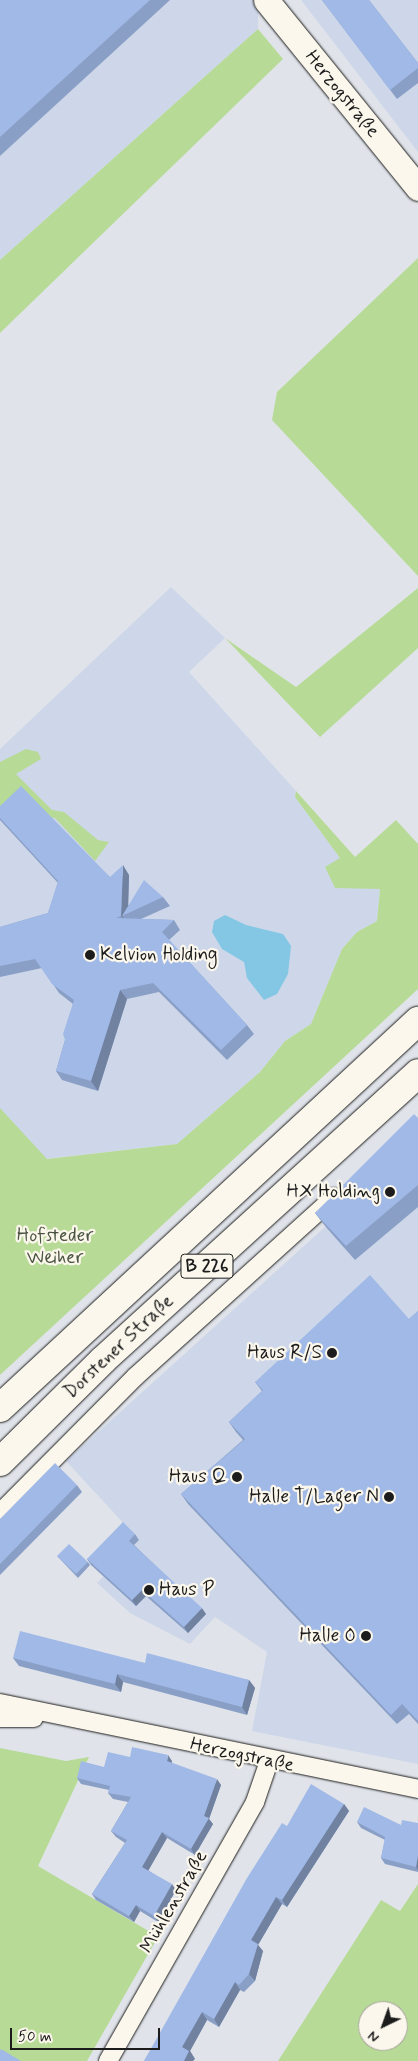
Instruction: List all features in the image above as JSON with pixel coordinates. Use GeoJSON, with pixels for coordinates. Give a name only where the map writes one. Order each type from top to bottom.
{"type":"FeatureCollection","features":[{"type":"Feature","properties":{"kind":"main road","name":"Dorstener Straße"},"geometry":{"type":"LineString","coordinates":[[0,1408],[418,1021]]}},
{"type":"Feature","properties":{"kind":"main road","name":"Dorstener Straße"},"geometry":{"type":"LineString","coordinates":[[0,1462],[104,1360],[418,1073]]}},
{"type":"Feature","properties":{"kind":"street","name":"Herzogstraße"},"geometry":{"type":"LineString","coordinates":[[266,0],[418,188]]}},
{"type":"Feature","properties":{"kind":"street"},"geometry":{"type":"LineString","coordinates":[[0,1513],[134,1377],[165,1353],[348,1184]]}},
{"type":"Feature","properties":{"kind":"street","name":"Herzogstraße"},"geometry":{"type":"LineString","coordinates":[[0,1702],[270,1761],[418,1789]]}},
{"type":"Feature","properties":{"kind":"street","name":"Herzogstraße"},"geometry":{"type":"LineString","coordinates":[[0,1718],[67,1718]]}},
{"type":"Feature","properties":{"kind":"street","name":"Mühlenstraße"},"geometry":{"type":"LineString","coordinates":[[108,2061],[255,1802],[270,1761]]}},
{"type":"Feature","properties":{"kind":"shaded area"},"geometry":{"type":"Polygon","coordinates":[[[0,0],[253,0],[258,7],[258,29],[0,260],[0,0]]]}},
{"type":"Feature","properties":{"kind":"shaded area"},"geometry":{"type":"Polygon","coordinates":[[[301,0],[418,0],[418,152],[301,0]]]}},
{"type":"Feature","properties":{"kind":"shaded area"},"geometry":{"type":"Polygon","coordinates":[[[171,587],[225,638],[189,672],[296,791],[295,797],[340,858],[380,889],[377,921],[357,932],[342,949],[311,1024],[285,1041],[260,1072],[177,1144],[44,1159],[0,1111],[0,749],[171,587]]]}},
{"type":"Feature","properties":{"kind":"shaded area"},"geometry":{"type":"Polygon","coordinates":[[[418,1143],[418,1764],[252,1731],[267,1652],[215,1617],[190,1644],[130,1613],[97,1583],[139,1540],[66,1461],[418,1143]]]}},
{"type":"Feature","properties":{"kind":"green space"},"geometry":{"type":"Polygon","coordinates":[[[258,29],[283,59],[0,333],[0,260],[258,29]]]}},
{"type":"Feature","properties":{"kind":"green space"},"geometry":{"type":"Polygon","coordinates":[[[418,258],[418,576],[272,420],[277,392],[418,258]]]}},
{"type":"Feature","properties":{"kind":"green space"},"geometry":{"type":"Polygon","coordinates":[[[418,588],[418,648],[320,737],[225,638],[296,687],[418,588]]]}},
{"type":"Feature","properties":{"kind":"green space"},"geometry":{"type":"Polygon","coordinates":[[[26,749],[38,752],[41,759],[16,774],[52,810],[64,812],[98,840],[109,842],[95,861],[55,818],[0,816],[0,762],[26,749]]]}},
{"type":"Feature","properties":{"kind":"green space","name":"Hofsteder Weiher"},"geometry":{"type":"Polygon","coordinates":[[[296,791],[355,857],[396,820],[418,844],[418,989],[0,1375],[0,1108],[47,1159],[177,1144],[260,1072],[285,1041],[311,1024],[342,949],[357,932],[377,921],[380,889],[335,888],[325,867],[340,858],[295,797],[296,791]]]}},
{"type":"Feature","properties":{"kind":"green space"},"geometry":{"type":"Polygon","coordinates":[[[0,1748],[66,1761],[89,1757],[38,1866],[152,1933],[155,1942],[87,2061],[0,2061],[0,1748]]]}},
{"type":"Feature","properties":{"kind":"green space"},"geometry":{"type":"Polygon","coordinates":[[[418,1884],[418,2061],[278,2061],[381,1900],[400,1911],[418,1884]]]}},
{"type":"Feature","properties":{"kind":"water"},"geometry":{"type":"Polygon","coordinates":[[[225,915],[246,925],[283,934],[291,946],[288,974],[277,994],[264,1000],[247,978],[244,962],[222,949],[212,932],[214,921],[225,915]]]}},
{"type":"Feature","properties":{"kind":"building"},"geometry":{"type":"Polygon","coordinates":[[[0,0],[150,0],[0,137],[0,0]]]}},
{"type":"Feature","properties":{"kind":"building"},"geometry":{"type":"Polygon","coordinates":[[[322,0],[369,0],[418,63],[418,68],[390,90],[322,0]]]}},
{"type":"Feature","properties":{"kind":"building","name":"Kelvion Holding"},"geometry":{"type":"Polygon","coordinates":[[[21,786],[110,877],[123,865],[121,916],[116,918],[174,920],[162,932],[247,1025],[221,1050],[153,983],[120,990],[91,1081],[56,1071],[65,1040],[63,1034],[74,1000],[52,984],[35,959],[0,966],[0,927],[48,913],[58,881],[0,818],[0,806],[21,786]]]}},
{"type":"Feature","properties":{"kind":"building"},"geometry":{"type":"Polygon","coordinates":[[[144,880],[163,897],[122,916],[144,880]]]}},
{"type":"Feature","properties":{"kind":"building","name":"HX Holding"},"geometry":{"type":"Polygon","coordinates":[[[414,1114],[418,1118],[418,1185],[346,1246],[315,1213],[414,1114]]]}},
{"type":"Feature","properties":{"kind":"building"},"geometry":{"type":"Polygon","coordinates":[[[370,1275],[409,1319],[418,1311],[418,1721],[402,1704],[391,1715],[181,1494],[245,1439],[229,1422],[263,1390],[255,1382],[370,1275]]]}},
{"type":"Feature","properties":{"kind":"building"},"geometry":{"type":"Polygon","coordinates":[[[55,1463],[77,1485],[0,1564],[0,1519],[55,1463]]]}},
{"type":"Feature","properties":{"kind":"building"},"geometry":{"type":"Polygon","coordinates":[[[123,1522],[135,1534],[129,1541],[202,1608],[184,1627],[142,1590],[132,1600],[87,1559],[123,1522]]]}},
{"type":"Feature","properties":{"kind":"building"},"geometry":{"type":"Polygon","coordinates":[[[69,1544],[88,1562],[76,1574],[57,1556],[69,1544]]]}},
{"type":"Feature","properties":{"kind":"building"},"geometry":{"type":"Polygon","coordinates":[[[20,1631],[145,1663],[147,1653],[249,1680],[242,1707],[117,1674],[115,1684],[13,1658],[20,1631]]]}},
{"type":"Feature","properties":{"kind":"building"},"geometry":{"type":"Polygon","coordinates":[[[132,1747],[168,1755],[167,1761],[217,1779],[204,1816],[209,1818],[191,1849],[162,1832],[142,1867],[172,1884],[154,1916],[136,1905],[129,1916],[92,1894],[127,1840],[111,1831],[131,1797],[108,1793],[110,1786],[77,1778],[81,1761],[104,1767],[108,1752],[130,1757],[132,1747]]]}},
{"type":"Feature","properties":{"kind":"building"},"geometry":{"type":"Polygon","coordinates":[[[311,1784],[344,1804],[282,1900],[276,1897],[251,1940],[258,1944],[249,1974],[239,1985],[235,1982],[214,2019],[202,2012],[182,2047],[189,2051],[184,2061],[144,2061],[247,1878],[282,1823],[287,1826],[311,1784]]]}},
{"type":"Feature","properties":{"kind":"building"},"geometry":{"type":"Polygon","coordinates":[[[364,1807],[401,1825],[402,1820],[418,1823],[416,1867],[381,1858],[385,1837],[357,1822],[364,1807]]]}},
{"type":"Feature","properties":{"kind":"building"},"geometry":{"type":"Polygon","coordinates":[[[1,2049],[21,2061],[0,2061],[1,2049]]]}},
{"type":"Feature","properties":{"kind":"place","name":"Kelvion Holding"},"geometry":{"type":"Point","coordinates":[90,955]}},
{"type":"Feature","properties":{"kind":"place","name":"HX Holding"},"geometry":{"type":"Point","coordinates":[390,1192]}},
{"type":"Feature","properties":{"kind":"place","name":"Haus R/S"},"geometry":{"type":"Point","coordinates":[332,1353]}},
{"type":"Feature","properties":{"kind":"place","name":"Haus Q"},"geometry":{"type":"Point","coordinates":[237,1477]}},
{"type":"Feature","properties":{"kind":"place","name":"Halle T/Lager N"},"geometry":{"type":"Point","coordinates":[389,1497]}},
{"type":"Feature","properties":{"kind":"place","name":"Haus P"},"geometry":{"type":"Point","coordinates":[149,1590]}},
{"type":"Feature","properties":{"kind":"place","name":"Halle O"},"geometry":{"type":"Point","coordinates":[366,1636]}}]}
